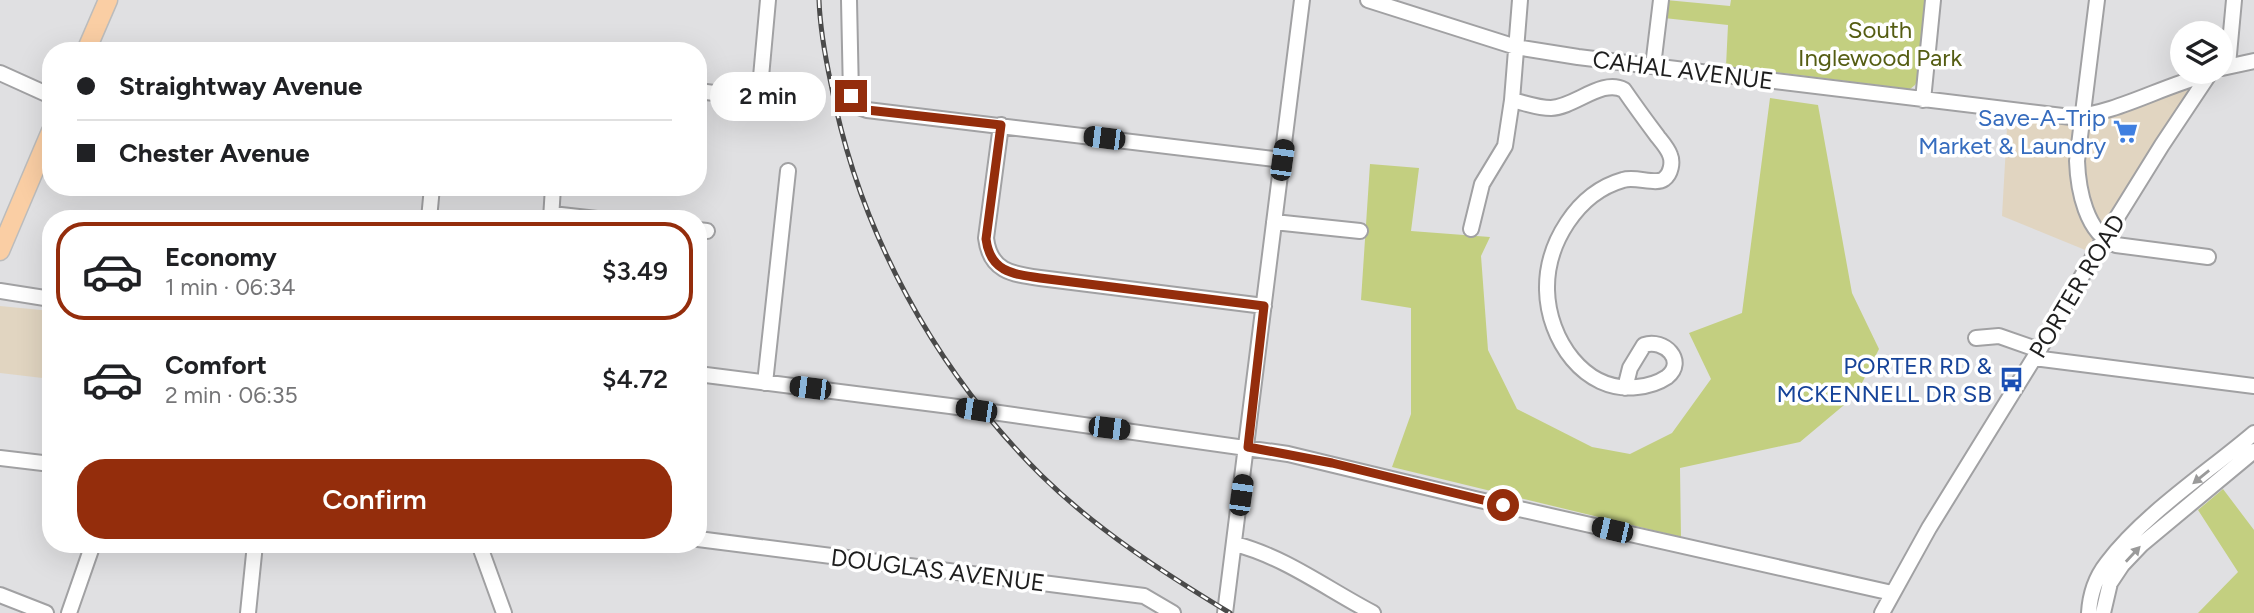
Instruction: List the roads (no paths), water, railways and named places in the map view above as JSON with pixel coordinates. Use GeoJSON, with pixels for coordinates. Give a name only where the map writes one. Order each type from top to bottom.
{"type":"FeatureCollection","features":[{"type":"Feature","properties":{"kind":"main road"},"geometry":{"type":"LineString","coordinates":[[90,42],[108,0]]}},
{"type":"Feature","properties":{"kind":"main road"},"geometry":{"type":"LineString","coordinates":[[1,247],[42,152]]}},
{"type":"Feature","properties":{"kind":"street"},"geometry":{"type":"LineString","coordinates":[[757,98],[768,0]]}},
{"type":"Feature","properties":{"kind":"street"},"geometry":{"type":"LineString","coordinates":[[849,0],[851,96],[856,106],[867,110],[1282,160]]}},
{"type":"Feature","properties":{"kind":"street"},"geometry":{"type":"LineString","coordinates":[[1226,613],[1302,0]]}},
{"type":"Feature","properties":{"kind":"street","name":"CAHAL AVENUE"},"geometry":{"type":"LineString","coordinates":[[1368,0],[1516,47],[1578,57],[2070,117],[2084,116],[2172,84]]}},
{"type":"Feature","properties":{"kind":"street"},"geometry":{"type":"LineString","coordinates":[[1471,229],[1482,184],[1505,146],[1512,100],[1520,0]]}},
{"type":"Feature","properties":{"kind":"street"},"geometry":{"type":"LineString","coordinates":[[1653,66],[1661,0]]}},
{"type":"Feature","properties":{"kind":"street"},"geometry":{"type":"LineString","coordinates":[[1923,100],[1933,0]]}},
{"type":"Feature","properties":{"kind":"street"},"geometry":{"type":"LineString","coordinates":[[2097,0],[2078,158],[2078,179],[2090,219],[2103,240],[2128,247],[2208,257]]}},
{"type":"Feature","properties":{"kind":"street"},"geometry":{"type":"LineString","coordinates":[[2231,21],[2234,0]]}},
{"type":"Feature","properties":{"kind":"street"},"geometry":{"type":"LineString","coordinates":[[2233,65],[2254,61]]}},
{"type":"Feature","properties":{"kind":"street"},"geometry":{"type":"LineString","coordinates":[[0,73],[42,92]]}},
{"type":"Feature","properties":{"kind":"street","name":"PORTER ROAD"},"geometry":{"type":"LineString","coordinates":[[1882,613],[1928,528],[2103,240],[2203,84]]}},
{"type":"Feature","properties":{"kind":"street"},"geometry":{"type":"LineString","coordinates":[[1512,100],[1551,108],[1568,105],[1616,85],[1624,90],[1671,155],[1670,171],[1664,179],[1657,182],[1637,178],[1623,180],[1604,188],[1585,203],[1561,232],[1552,250],[1547,272],[1549,311],[1561,344],[1585,372],[1600,382],[1625,388]]}},
{"type":"Feature","properties":{"kind":"street"},"geometry":{"type":"LineString","coordinates":[[707,92],[803,104]]}},
{"type":"Feature","properties":{"kind":"street"},"geometry":{"type":"LineString","coordinates":[[1001,125],[986,239],[993,262],[1017,275],[1264,306]]}},
{"type":"Feature","properties":{"kind":"street"},"geometry":{"type":"LineString","coordinates":[[765,383],[788,171]]}},
{"type":"Feature","properties":{"kind":"street"},"geometry":{"type":"LineString","coordinates":[[1274,222],[1360,231]]}},
{"type":"Feature","properties":{"kind":"street"},"geometry":{"type":"LineString","coordinates":[[0,291],[42,298]]}},
{"type":"Feature","properties":{"kind":"street"},"geometry":{"type":"LineString","coordinates":[[1976,338],[1999,336],[2036,354],[2254,386]]}},
{"type":"Feature","properties":{"kind":"street"},"geometry":{"type":"LineString","coordinates":[[707,375],[1248,447],[1332,463],[1475,499],[1892,593]]}},
{"type":"Feature","properties":{"kind":"street"},"geometry":{"type":"LineString","coordinates":[[2089,613],[2100,593],[2122,565],[2230,462],[2254,433]]}},
{"type":"Feature","properties":{"kind":"street"},"geometry":{"type":"LineString","coordinates":[[2230,462],[2254,451]]}},
{"type":"Feature","properties":{"kind":"street"},"geometry":{"type":"LineString","coordinates":[[0,458],[42,463]]}},
{"type":"Feature","properties":{"kind":"street","name":"DOUGLAS AVENUE"},"geometry":{"type":"LineString","coordinates":[[707,541],[1144,596],[1173,613]]}},
{"type":"Feature","properties":{"kind":"street"},"geometry":{"type":"LineString","coordinates":[[1235,544],[1259,550],[1373,613]]}},
{"type":"Feature","properties":{"kind":"street"},"geometry":{"type":"LineString","coordinates":[[69,613],[90,553]]}},
{"type":"Feature","properties":{"kind":"street"},"geometry":{"type":"LineString","coordinates":[[248,613],[254,553]]}},
{"type":"Feature","properties":{"kind":"street"},"geometry":{"type":"LineString","coordinates":[[482,553],[504,613]]}},
{"type":"Feature","properties":{"kind":"street"},"geometry":{"type":"LineString","coordinates":[[2100,593],[2103,613]]}},
{"type":"Feature","properties":{"kind":"street"},"geometry":{"type":"LineString","coordinates":[[0,595],[46,613]]}},
{"type":"Feature","properties":{"kind":"railway"},"geometry":{"type":"LineString","coordinates":[[819,0],[831,84],[861,193],[907,296],[936,344],[1003,435],[1063,496],[1132,550],[1230,613]]}},
{"type":"Feature","properties":{"kind":"place","name":"Save-A-Trip Market & Laundry"},"geometry":{"type":"Point","coordinates":[2126,131]}},
{"type":"Feature","properties":{"kind":"place","name":"PORTER RD & MCKENNELL DR SB"},"geometry":{"type":"Point","coordinates":[2012,379]}},
{"type":"Feature","properties":{"kind":"park label","name":"South Inglewood Park"},"geometry":{"type":"Point","coordinates":[1880,43]}}]}
